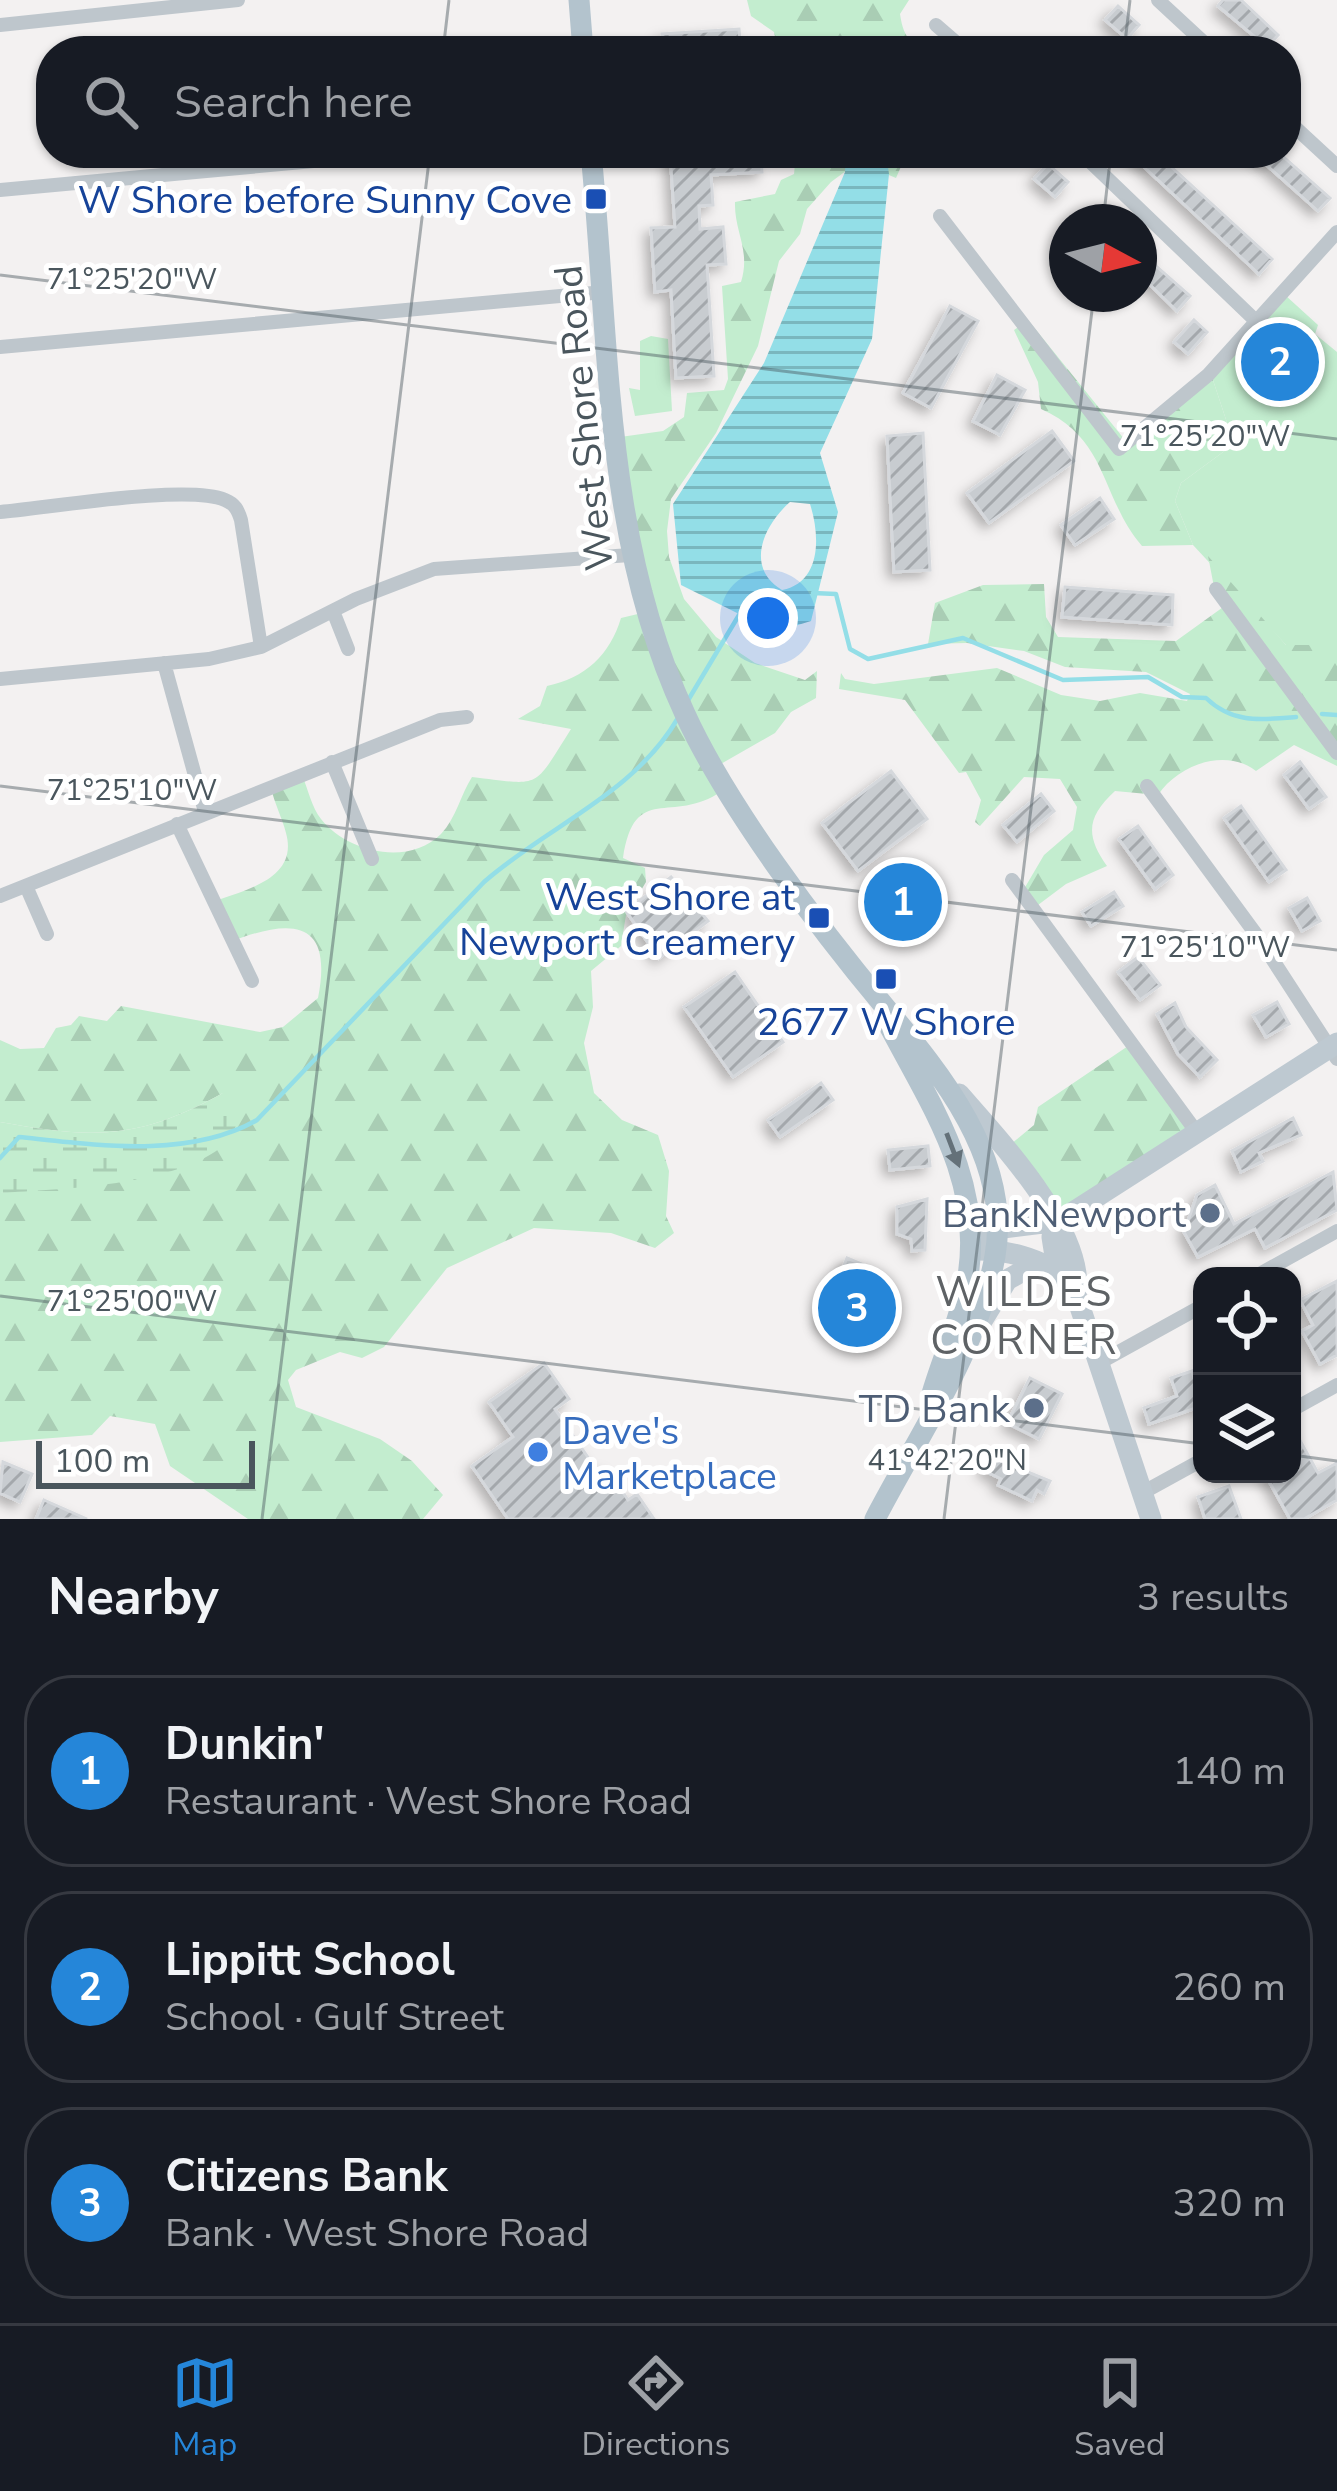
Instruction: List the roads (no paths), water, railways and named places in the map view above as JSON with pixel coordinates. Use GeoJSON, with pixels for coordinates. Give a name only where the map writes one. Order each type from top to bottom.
{"type":"FeatureCollection","features":[{"type":"Feature","properties":{"kind":"main road"},"geometry":{"type":"LineString","coordinates":[[579,0],[582,36]]}},
{"type":"Feature","properties":{"kind":"main road","name":"West Shore Road"},"geometry":{"type":"LineString","coordinates":[[592,168],[616,462],[630,555],[684,712],[743,814],[944,1076],[974,1133],[994,1197],[996,1240],[973,1336],[875,1519]]}},
{"type":"Feature","properties":{"kind":"main road","name":"West Shore Road"},"geometry":{"type":"LineString","coordinates":[[861,973],[956,1154],[972,1241],[962,1306],[921,1431]]}},
{"type":"Feature","properties":{"kind":"main road"},"geometry":{"type":"LineString","coordinates":[[972,1241],[996,1240],[1059,1221],[1334,1050]]}},
{"type":"Feature","properties":{"kind":"main road"},"geometry":{"type":"LineString","coordinates":[[944,1076],[1059,1221],[1076,1270],[1071,1288],[1151,1519]]}},
{"type":"Feature","properties":{"kind":"main road"},"geometry":{"type":"LineString","coordinates":[[996,1240],[1071,1288]]}},
{"type":"Feature","properties":{"kind":"main road"},"geometry":{"type":"LineString","coordinates":[[973,1336],[1007,1280],[1037,1263]]}},
{"type":"Feature","properties":{"kind":"street"},"geometry":{"type":"LineString","coordinates":[[0,25],[238,0]]}},
{"type":"Feature","properties":{"kind":"street"},"geometry":{"type":"LineString","coordinates":[[1157,0],[1197,36]]}},
{"type":"Feature","properties":{"kind":"street"},"geometry":{"type":"LineString","coordinates":[[936,25],[949,36]]}},
{"type":"Feature","properties":{"kind":"street"},"geometry":{"type":"LineString","coordinates":[[1301,132],[1337,166]]}},
{"type":"Feature","properties":{"kind":"street"},"geometry":{"type":"LineString","coordinates":[[0,190],[238,168]]}},
{"type":"Feature","properties":{"kind":"street"},"geometry":{"type":"LineString","coordinates":[[1097,168],[1257,322]]}},
{"type":"Feature","properties":{"kind":"street"},"geometry":{"type":"LineString","coordinates":[[940,216],[1119,449],[1208,375],[1337,232]]}},
{"type":"Feature","properties":{"kind":"street"},"geometry":{"type":"LineString","coordinates":[[0,347],[604,292]]}},
{"type":"Feature","properties":{"kind":"street"},"geometry":{"type":"LineString","coordinates":[[0,512],[182,495],[226,500],[237,507],[241,520],[242,550],[261,647]]}},
{"type":"Feature","properties":{"kind":"street"},"geometry":{"type":"LineString","coordinates":[[0,679],[164,663],[261,647],[434,569],[630,555]]}},
{"type":"Feature","properties":{"kind":"street"},"geometry":{"type":"LineString","coordinates":[[1216,589],[1337,753]]}},
{"type":"Feature","properties":{"kind":"street"},"geometry":{"type":"LineString","coordinates":[[333,611],[348,649]]}},
{"type":"Feature","properties":{"kind":"street"},"geometry":{"type":"LineString","coordinates":[[164,663],[205,812]]}},
{"type":"Feature","properties":{"kind":"street"},"geometry":{"type":"LineString","coordinates":[[0,896],[440,720],[467,717]]}},
{"type":"Feature","properties":{"kind":"street"},"geometry":{"type":"LineString","coordinates":[[332,762],[372,859]]}},
{"type":"Feature","properties":{"kind":"street"},"geometry":{"type":"LineString","coordinates":[[1147,786],[1334,1050]]}},
{"type":"Feature","properties":{"kind":"street"},"geometry":{"type":"LineString","coordinates":[[177,824],[252,981]]}},
{"type":"Feature","properties":{"kind":"street"},"geometry":{"type":"LineString","coordinates":[[1012,880],[1198,1134]]}},
{"type":"Feature","properties":{"kind":"street"},"geometry":{"type":"LineString","coordinates":[[26,886],[46,934]]}},
{"type":"Feature","properties":{"kind":"street"},"geometry":{"type":"LineString","coordinates":[[1272,1267],[1337,1231]]}},
{"type":"Feature","properties":{"kind":"street"},"geometry":{"type":"LineString","coordinates":[[1097,1364],[1193,1311]]}},
{"type":"Feature","properties":{"kind":"street"},"geometry":{"type":"LineString","coordinates":[[1301,1405],[1337,1385]]}},
{"type":"Feature","properties":{"kind":"street"},"geometry":{"type":"LineString","coordinates":[[1142,1493],[1193,1465]]}},
{"type":"Feature","properties":{"kind":"water"},"geometry":{"type":"Polygon","coordinates":[[[845,168],[888,168],[872,339],[820,453],[838,512],[811,621],[775,632],[681,585],[673,504],[764,363],[845,168]],[[790,502],[772,522],[761,558],[770,581],[782,590],[805,578],[811,567],[815,529],[810,504],[790,502]]]}},
{"type":"Feature","properties":{"kind":"waterway"},"geometry":{"type":"LineString","coordinates":[[813,593],[836,594],[850,649],[868,659],[963,638],[1063,680],[1148,677],[1182,697],[1206,698],[1237,716],[1296,717]]}},
{"type":"Feature","properties":{"kind":"waterway"},"geometry":{"type":"LineString","coordinates":[[687,702],[739,615]]}},
{"type":"Feature","properties":{"kind":"waterway"},"geometry":{"type":"LineString","coordinates":[[1322,714],[1337,715]]}},
{"type":"Feature","properties":{"kind":"waterway"},"geometry":{"type":"LineString","coordinates":[[0,1158],[19,1137],[172,1145],[230,1132],[257,1120],[484,882],[614,789],[659,745],[678,718]]}},
{"type":"Feature","properties":{"kind":"place","name":"W Shore before Sunny Cove"},"geometry":{"type":"Point","coordinates":[596,199]}},
{"type":"Feature","properties":{"kind":"place","name":"Lippitt School"},"geometry":{"type":"Point","coordinates":[1280,362]}},
{"type":"Feature","properties":{"kind":"place","name":"Dunkin'"},"geometry":{"type":"Point","coordinates":[903,902]}},
{"type":"Feature","properties":{"kind":"place","name":"West Shore at Newport Creamery"},"geometry":{"type":"Point","coordinates":[819,918]}},
{"type":"Feature","properties":{"kind":"place","name":"2677 W Shore"},"geometry":{"type":"Point","coordinates":[886,979]}},
{"type":"Feature","properties":{"kind":"place","name":"BankNewport"},"geometry":{"type":"Point","coordinates":[1210,1213]}},
{"type":"Feature","properties":{"kind":"place","name":"Citizens Bank"},"geometry":{"type":"Point","coordinates":[857,1308]}},
{"type":"Feature","properties":{"kind":"place","name":"TD Bank"},"geometry":{"type":"Point","coordinates":[1034,1408]}},
{"type":"Feature","properties":{"kind":"place","name":"Dave's Marketplace"},"geometry":{"type":"Point","coordinates":[538,1452]}},
{"type":"Feature","properties":{"kind":"district","name":"WILDES CORNER"},"geometry":{"type":"Point","coordinates":[1025,1315]}}]}
